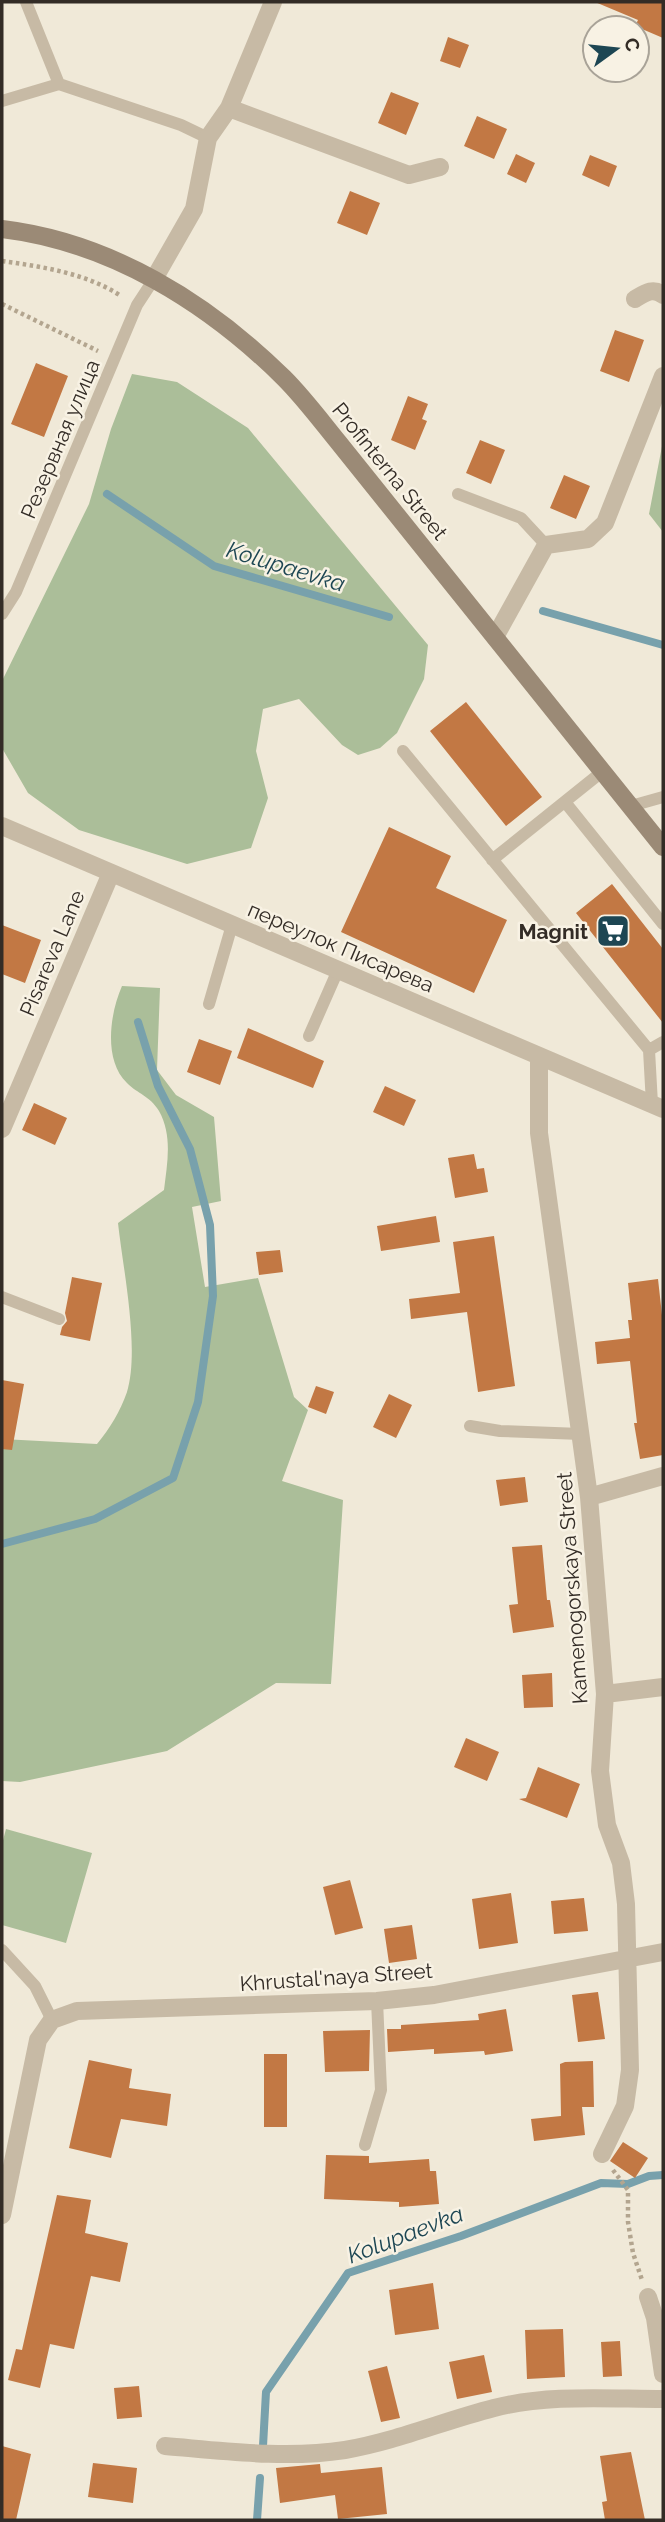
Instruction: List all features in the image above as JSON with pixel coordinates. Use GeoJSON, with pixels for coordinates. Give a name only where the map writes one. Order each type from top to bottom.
{"type":"FeatureCollection","features":[{"type":"Feature","properties":{"kind":"main road","name":"Profinterna Street"},"geometry":{"type":"LineString","coordinates":[[2,229],[38,235],[89,249],[154,279],[207,313],[256,352],[312,410],[631,806],[655,828],[663,847]]}},
{"type":"Feature","properties":{"kind":"street"},"geometry":{"type":"LineString","coordinates":[[154,279],[194,209],[208,138],[229,108],[273,2]]}},
{"type":"Feature","properties":{"kind":"street"},"geometry":{"type":"LineString","coordinates":[[229,108],[409,175],[440,167]]}},
{"type":"Feature","properties":{"kind":"street"},"geometry":{"type":"LineString","coordinates":[[635,299],[648,291],[658,291],[663,295]]}},
{"type":"Feature","properties":{"kind":"street"},"geometry":{"type":"LineString","coordinates":[[495,637],[546,545],[588,539],[605,523],[663,376]]}},
{"type":"Feature","properties":{"kind":"street","name":"переулок Писарева"},"geometry":{"type":"LineString","coordinates":[[2,826],[658,1107]]}},
{"type":"Feature","properties":{"kind":"street","name":"Pisareva Lane"},"geometry":{"type":"LineString","coordinates":[[2,1129],[111,873]]}},
{"type":"Feature","properties":{"kind":"street","name":"Kamenogorskaya Street"},"geometry":{"type":"LineString","coordinates":[[539,1056],[539,1133],[589,1497],[606,1694],[600,1771],[607,1825],[621,1863],[626,1904],[630,2070],[625,2106],[602,2154]]}},
{"type":"Feature","properties":{"kind":"street"},"geometry":{"type":"LineString","coordinates":[[589,1497],[663,1476]]}},
{"type":"Feature","properties":{"kind":"street"},"geometry":{"type":"LineString","coordinates":[[606,1694],[663,1686]]}},
{"type":"Feature","properties":{"kind":"street","name":"Khrustal'naya Street"},"geometry":{"type":"LineString","coordinates":[[52,2020],[77,2011],[377,2001],[434,1995],[663,1952]]}},
{"type":"Feature","properties":{"kind":"street"},"geometry":{"type":"LineString","coordinates":[[2,2215],[38,2040],[52,2020]]}},
{"type":"Feature","properties":{"kind":"street"},"geometry":{"type":"LineString","coordinates":[[648,2297],[659,2317],[663,2374]]}},
{"type":"Feature","properties":{"kind":"street"},"geometry":{"type":"LineString","coordinates":[[165,2446],[270,2455],[343,2450],[394,2440],[495,2407],[544,2400],[663,2399]]}},
{"type":"Feature","properties":{"kind":"lane"},"geometry":{"type":"LineString","coordinates":[[26,2],[60,84]]}},
{"type":"Feature","properties":{"kind":"lane"},"geometry":{"type":"LineString","coordinates":[[2,101],[60,84],[181,125],[208,138]]}},
{"type":"Feature","properties":{"kind":"lane","name":"Резервная улица"},"geometry":{"type":"LineString","coordinates":[[2,614],[16,592],[137,305],[154,279]]}},
{"type":"Feature","properties":{"kind":"lane"},"geometry":{"type":"LineString","coordinates":[[458,494],[521,518],[546,545]]}},
{"type":"Feature","properties":{"kind":"lane"},"geometry":{"type":"LineString","coordinates":[[403,751],[649,1050],[658,1107]]}},
{"type":"Feature","properties":{"kind":"lane"},"geometry":{"type":"LineString","coordinates":[[492,860],[603,771]]}},
{"type":"Feature","properties":{"kind":"lane"},"geometry":{"type":"LineString","coordinates":[[631,806],[663,797]]}},
{"type":"Feature","properties":{"kind":"lane"},"geometry":{"type":"LineString","coordinates":[[565,802],[663,924]]}},
{"type":"Feature","properties":{"kind":"lane"},"geometry":{"type":"LineString","coordinates":[[209,1004],[232,925]]}},
{"type":"Feature","properties":{"kind":"lane"},"geometry":{"type":"LineString","coordinates":[[309,1036],[338,970]]}},
{"type":"Feature","properties":{"kind":"lane"},"geometry":{"type":"LineString","coordinates":[[649,1050],[663,1042]]}},
{"type":"Feature","properties":{"kind":"lane"},"geometry":{"type":"LineString","coordinates":[[2,1297],[59,1319]]}},
{"type":"Feature","properties":{"kind":"lane"},"geometry":{"type":"LineString","coordinates":[[470,1426],[500,1432],[581,1434]]}},
{"type":"Feature","properties":{"kind":"lane"},"geometry":{"type":"LineString","coordinates":[[2,1950],[35,1986],[52,2020]]}},
{"type":"Feature","properties":{"kind":"lane"},"geometry":{"type":"LineString","coordinates":[[365,2145],[381,2090],[377,2001]]}},
{"type":"Feature","properties":{"kind":"path"},"geometry":{"type":"LineString","coordinates":[[2,261],[52,269],[92,281],[137,305]]}},
{"type":"Feature","properties":{"kind":"path"},"geometry":{"type":"LineString","coordinates":[[2,304],[114,359]]}},
{"type":"Feature","properties":{"kind":"path"},"geometry":{"type":"LineString","coordinates":[[620,2176],[628,2190],[628,2222],[633,2253],[648,2297]]}},
{"type":"Feature","properties":{"kind":"green space"},"geometry":{"type":"Polygon","coordinates":[[[132,374],[177,382],[248,428],[428,645],[424,679],[397,733],[380,748],[358,755],[342,745],[299,699],[263,709],[256,751],[268,798],[251,848],[187,864],[79,830],[28,793],[2,748],[2,681],[89,504],[111,429],[132,374]]]}},
{"type":"Feature","properties":{"kind":"green space"},"geometry":{"type":"Polygon","coordinates":[[[663,441],[663,532],[649,514],[663,441]]]}},
{"type":"Feature","properties":{"kind":"green space"},"geometry":{"type":"Polygon","coordinates":[[[122,986],[160,988],[157,1070],[176,1095],[214,1117],[221,1201],[192,1207],[205,1287],[258,1278],[294,1397],[308,1410],[282,1481],[343,1500],[331,1684],[276,1683],[167,1751],[20,1782],[2,1781],[2,1439],[97,1444],[110,1426],[127,1392],[132,1354],[118,1223],[164,1190],[168,1140],[163,1121],[152,1102],[127,1083],[114,1062],[112,1022],[122,986]]]}},
{"type":"Feature","properties":{"kind":"green space"},"geometry":{"type":"Polygon","coordinates":[[[6,1829],[92,1853],[66,1943],[2,1925],[2,1844],[6,1829]]]}},
{"type":"Feature","properties":{"kind":"building"},"geometry":{"type":"Polygon","coordinates":[[[595,2],[663,2],[663,38],[651,33],[651,14],[624,14],[595,2]]]}},
{"type":"Feature","properties":{"kind":"building"},"geometry":{"type":"Polygon","coordinates":[[[448,37],[469,45],[460,68],[440,61],[448,37]]]}},
{"type":"Feature","properties":{"kind":"building"},"geometry":{"type":"Polygon","coordinates":[[[391,92],[419,103],[406,135],[378,123],[391,92]]]}},
{"type":"Feature","properties":{"kind":"building"},"geometry":{"type":"Polygon","coordinates":[[[477,116],[507,129],[494,159],[464,146],[477,116]]]}},
{"type":"Feature","properties":{"kind":"building"},"geometry":{"type":"Polygon","coordinates":[[[516,154],[535,163],[526,183],[507,174],[516,154]]]}},
{"type":"Feature","properties":{"kind":"building"},"geometry":{"type":"Polygon","coordinates":[[[590,155],[617,166],[609,187],[582,175],[590,155]]]}},
{"type":"Feature","properties":{"kind":"building"},"geometry":{"type":"Polygon","coordinates":[[[350,191],[380,203],[367,235],[337,223],[350,191]]]}},
{"type":"Feature","properties":{"kind":"building"},"geometry":{"type":"Polygon","coordinates":[[[615,330],[644,340],[629,382],[600,371],[615,330]]]}},
{"type":"Feature","properties":{"kind":"building"},"geometry":{"type":"Polygon","coordinates":[[[36,363],[68,376],[44,437],[11,424],[36,363]]]}},
{"type":"Feature","properties":{"kind":"building"},"geometry":{"type":"Polygon","coordinates":[[[408,396],[428,404],[422,419],[427,421],[415,450],[391,440],[408,396]]]}},
{"type":"Feature","properties":{"kind":"building"},"geometry":{"type":"Polygon","coordinates":[[[480,440],[505,450],[491,484],[466,473],[480,440]]]}},
{"type":"Feature","properties":{"kind":"building"},"geometry":{"type":"Polygon","coordinates":[[[564,475],[590,486],[576,519],[550,508],[564,475]]]}},
{"type":"Feature","properties":{"kind":"building"},"geometry":{"type":"Polygon","coordinates":[[[466,702],[542,797],[506,826],[430,731],[466,702]]]}},
{"type":"Feature","properties":{"kind":"building"},"geometry":{"type":"Polygon","coordinates":[[[389,827],[451,856],[436,888],[507,920],[474,993],[341,932],[389,827]]]}},
{"type":"Feature","properties":{"kind":"building"},"geometry":{"type":"Polygon","coordinates":[[[612,884],[663,949],[663,1023],[576,913],[612,884]]]}},
{"type":"Feature","properties":{"kind":"building"},"geometry":{"type":"Polygon","coordinates":[[[2,925],[41,940],[25,983],[2,974],[2,925]]]}},
{"type":"Feature","properties":{"kind":"building"},"geometry":{"type":"Polygon","coordinates":[[[248,1028],[324,1061],[313,1088],[237,1058],[248,1028]]]}},
{"type":"Feature","properties":{"kind":"building"},"geometry":{"type":"Polygon","coordinates":[[[199,1039],[232,1051],[220,1085],[187,1072],[199,1039]]]}},
{"type":"Feature","properties":{"kind":"building"},"geometry":{"type":"Polygon","coordinates":[[[385,1086],[416,1100],[404,1126],[373,1112],[385,1086]]]}},
{"type":"Feature","properties":{"kind":"building"},"geometry":{"type":"Polygon","coordinates":[[[34,1103],[67,1118],[55,1145],[22,1130],[34,1103]]]}},
{"type":"Feature","properties":{"kind":"building"},"geometry":{"type":"Polygon","coordinates":[[[474,1154],[477,1169],[484,1168],[488,1192],[455,1198],[448,1158],[474,1154]]]}},
{"type":"Feature","properties":{"kind":"building"},"geometry":{"type":"Polygon","coordinates":[[[436,1216],[440,1242],[381,1251],[377,1226],[436,1216]]]}},
{"type":"Feature","properties":{"kind":"building"},"geometry":{"type":"Polygon","coordinates":[[[494,1236],[515,1386],[478,1392],[467,1312],[411,1319],[409,1299],[460,1293],[453,1242],[494,1236]]]}},
{"type":"Feature","properties":{"kind":"building"},"geometry":{"type":"Polygon","coordinates":[[[280,1250],[283,1272],[259,1275],[256,1252],[280,1250]]]}},
{"type":"Feature","properties":{"kind":"building"},"geometry":{"type":"Polygon","coordinates":[[[72,1277],[102,1283],[90,1341],[60,1335],[67,1321],[65,1313],[72,1277]]]}},
{"type":"Feature","properties":{"kind":"building"},"geometry":{"type":"Polygon","coordinates":[[[658,1279],[663,1324],[663,1455],[640,1459],[634,1423],[637,1423],[630,1361],[597,1364],[595,1342],[630,1338],[628,1320],[632,1320],[628,1283],[658,1279]]]}},
{"type":"Feature","properties":{"kind":"building"},"geometry":{"type":"Polygon","coordinates":[[[2,1380],[24,1384],[12,1450],[2,1449],[2,1380]]]}},
{"type":"Feature","properties":{"kind":"building"},"geometry":{"type":"Polygon","coordinates":[[[316,1386],[334,1392],[326,1414],[308,1407],[316,1386]]]}},
{"type":"Feature","properties":{"kind":"building"},"geometry":{"type":"Polygon","coordinates":[[[389,1394],[412,1405],[396,1438],[373,1427],[389,1394]]]}},
{"type":"Feature","properties":{"kind":"building"},"geometry":{"type":"Polygon","coordinates":[[[525,1477],[528,1502],[500,1506],[496,1480],[525,1477]]]}},
{"type":"Feature","properties":{"kind":"building"},"geometry":{"type":"Polygon","coordinates":[[[542,1545],[547,1600],[550,1600],[554,1627],[513,1633],[509,1605],[518,1604],[512,1547],[542,1545]]]}},
{"type":"Feature","properties":{"kind":"building"},"geometry":{"type":"Polygon","coordinates":[[[552,1673],[553,1707],[524,1708],[522,1675],[552,1673]]]}},
{"type":"Feature","properties":{"kind":"building"},"geometry":{"type":"Polygon","coordinates":[[[466,1738],[499,1752],[487,1781],[454,1767],[466,1738]]]}},
{"type":"Feature","properties":{"kind":"building"},"geometry":{"type":"Polygon","coordinates":[[[538,1767],[580,1784],[567,1818],[519,1799],[526,1798],[538,1767]]]}},
{"type":"Feature","properties":{"kind":"building"},"geometry":{"type":"Polygon","coordinates":[[[350,1880],[363,1928],[335,1935],[323,1887],[350,1880]]]}},
{"type":"Feature","properties":{"kind":"building"},"geometry":{"type":"Polygon","coordinates":[[[511,1893],[518,1943],[479,1949],[472,1899],[511,1893]]]}},
{"type":"Feature","properties":{"kind":"building"},"geometry":{"type":"Polygon","coordinates":[[[584,1898],[588,1931],[554,1934],[551,1901],[584,1898]]]}},
{"type":"Feature","properties":{"kind":"building"},"geometry":{"type":"Polygon","coordinates":[[[412,1925],[417,1959],[389,1963],[384,1929],[412,1925]]]}},
{"type":"Feature","properties":{"kind":"building"},"geometry":{"type":"Polygon","coordinates":[[[598,1992],[605,2039],[578,2042],[572,1995],[598,1992]]]}},
{"type":"Feature","properties":{"kind":"building"},"geometry":{"type":"Polygon","coordinates":[[[506,2009],[513,2051],[485,2055],[484,2051],[434,2054],[434,2049],[388,2052],[387,2029],[401,2029],[401,2025],[479,2020],[478,2014],[506,2009]]]}},
{"type":"Feature","properties":{"kind":"building"},"geometry":{"type":"Polygon","coordinates":[[[370,2030],[369,2071],[325,2072],[323,2031],[370,2030]]]}},
{"type":"Feature","properties":{"kind":"building"},"geometry":{"type":"Polygon","coordinates":[[[264,2054],[287,2054],[287,2127],[264,2127],[264,2054]]]}},
{"type":"Feature","properties":{"kind":"building"},"geometry":{"type":"Polygon","coordinates":[[[89,2060],[132,2069],[129,2088],[171,2094],[167,2126],[121,2119],[111,2158],[69,2148],[89,2060]]]}},
{"type":"Feature","properties":{"kind":"building"},"geometry":{"type":"Polygon","coordinates":[[[593,2061],[594,2107],[582,2107],[585,2135],[534,2141],[531,2119],[561,2116],[560,2064],[593,2061]]]}},
{"type":"Feature","properties":{"kind":"building"},"geometry":{"type":"Polygon","coordinates":[[[623,2142],[648,2158],[635,2178],[610,2161],[623,2142]]]}},
{"type":"Feature","properties":{"kind":"building"},"geometry":{"type":"Polygon","coordinates":[[[326,2155],[369,2156],[369,2163],[429,2159],[430,2171],[436,2171],[439,2204],[399,2207],[399,2202],[324,2199],[326,2155]]]}},
{"type":"Feature","properties":{"kind":"building"},"geometry":{"type":"Polygon","coordinates":[[[57,2195],[91,2200],[85,2233],[128,2243],[120,2282],[91,2276],[74,2349],[50,2344],[40,2388],[8,2380],[16,2349],[22,2350],[57,2195]]]}},
{"type":"Feature","properties":{"kind":"building"},"geometry":{"type":"Polygon","coordinates":[[[433,2283],[439,2329],[395,2335],[389,2290],[433,2283]]]}},
{"type":"Feature","properties":{"kind":"building"},"geometry":{"type":"Polygon","coordinates":[[[563,2329],[565,2377],[527,2379],[525,2330],[563,2329]]]}},
{"type":"Feature","properties":{"kind":"building"},"geometry":{"type":"Polygon","coordinates":[[[620,2341],[622,2376],[603,2377],[601,2342],[620,2341]]]}},
{"type":"Feature","properties":{"kind":"building"},"geometry":{"type":"Polygon","coordinates":[[[484,2355],[492,2392],[457,2399],[449,2362],[484,2355]]]}},
{"type":"Feature","properties":{"kind":"building"},"geometry":{"type":"Polygon","coordinates":[[[387,2366],[400,2418],[381,2422],[368,2371],[387,2366]]]}},
{"type":"Feature","properties":{"kind":"building"},"geometry":{"type":"Polygon","coordinates":[[[139,2386],[142,2417],[117,2419],[114,2388],[139,2386]]]}},
{"type":"Feature","properties":{"kind":"building"},"geometry":{"type":"Polygon","coordinates":[[[2,2446],[31,2454],[16,2520],[2,2520],[2,2446]]]}},
{"type":"Feature","properties":{"kind":"building"},"geometry":{"type":"Polygon","coordinates":[[[631,2452],[645,2520],[605,2520],[602,2502],[607,2501],[600,2456],[631,2452]]]}},
{"type":"Feature","properties":{"kind":"building"},"geometry":{"type":"Polygon","coordinates":[[[93,2463],[137,2468],[133,2503],[88,2497],[93,2463]]]}},
{"type":"Feature","properties":{"kind":"building"},"geometry":{"type":"Polygon","coordinates":[[[320,2464],[321,2473],[382,2467],[387,2514],[338,2519],[335,2495],[280,2503],[276,2468],[320,2464]]]}},
{"type":"Feature","properties":{"kind":"waterway","name":"Kolupaevka"},"geometry":{"type":"LineString","coordinates":[[107,494],[214,566],[389,617]]}},
{"type":"Feature","properties":{"kind":"waterway","name":"Kolupaevka"},"geometry":{"type":"LineString","coordinates":[[543,611],[663,645]]}},
{"type":"Feature","properties":{"kind":"waterway"},"geometry":{"type":"LineString","coordinates":[[2,1544],[95,1519],[173,1478],[198,1402],[213,1296],[210,1225],[190,1149],[158,1086],[138,1022]]}},
{"type":"Feature","properties":{"kind":"waterway","name":"Kolupaevka"},"geometry":{"type":"LineString","coordinates":[[263,2446],[266,2392],[348,2273],[461,2236],[601,2183],[628,2184],[649,2176],[663,2175]]}},
{"type":"Feature","properties":{"kind":"waterway","name":"Kolupaevka"},"geometry":{"type":"LineString","coordinates":[[257,2520],[260,2478]]}},
{"type":"Feature","properties":{"kind":"place","name":"Magnit"},"geometry":{"type":"Point","coordinates":[613,931]}}]}
